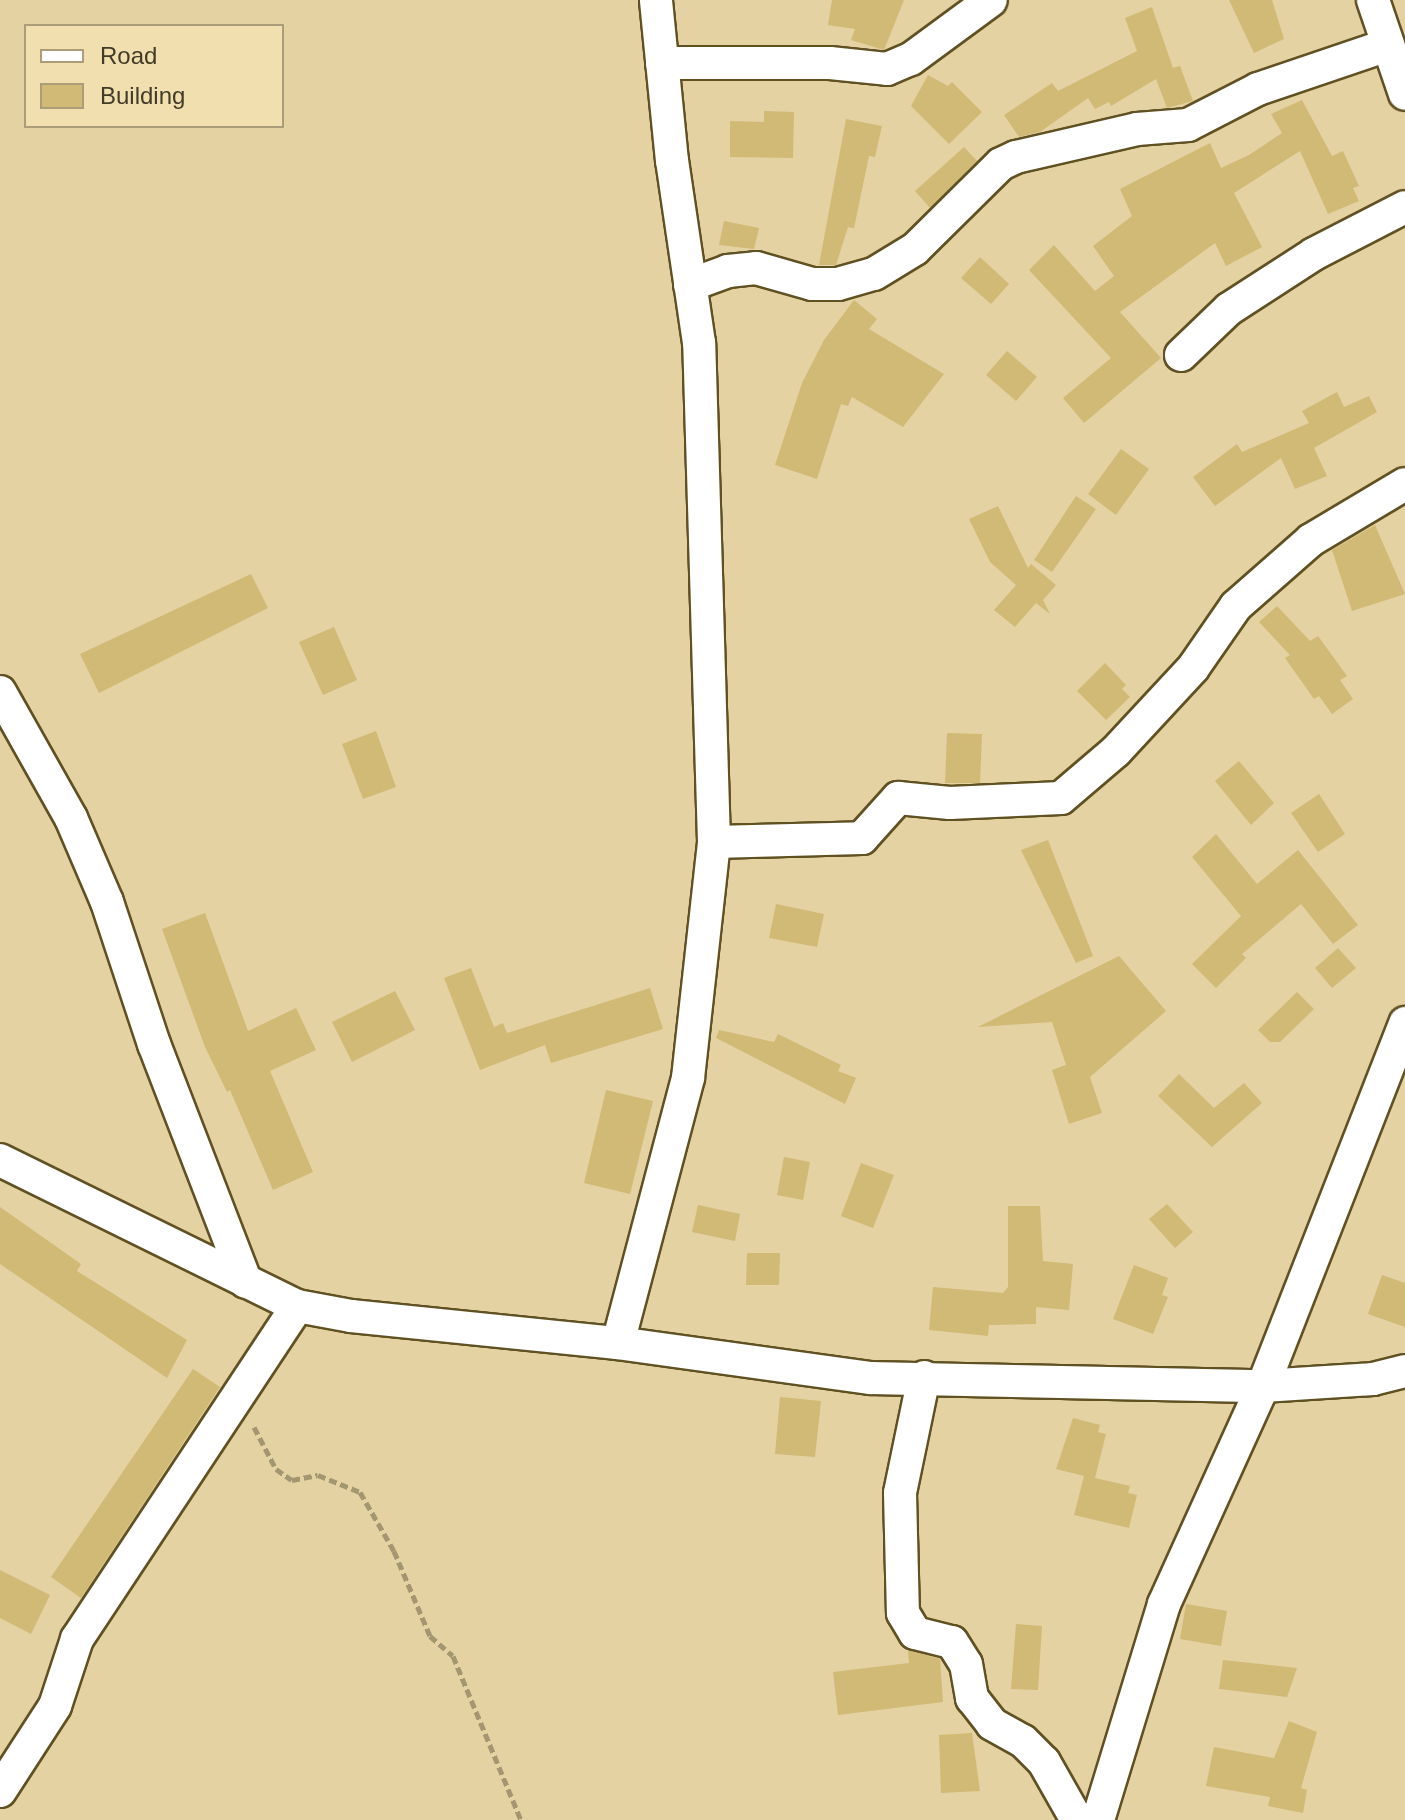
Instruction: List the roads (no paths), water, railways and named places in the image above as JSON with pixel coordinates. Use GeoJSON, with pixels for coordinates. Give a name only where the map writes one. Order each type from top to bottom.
{"type":"FeatureCollection","features":[{"type":"Feature","properties":{"kind":"street"},"geometry":{"type":"LineString","coordinates":[[618,1343],[688,1078],[714,842],[702,385],[656,0]]}},
{"type":"Feature","properties":{"kind":"street"},"geometry":{"type":"LineString","coordinates":[[662,63],[830,63],[887,69],[911,59],[991,0]]}},
{"type":"Feature","properties":{"kind":"street"},"geometry":{"type":"LineString","coordinates":[[1373,0],[1405,94]]}},
{"type":"Feature","properties":{"kind":"street"},"geometry":{"type":"LineString","coordinates":[[690,285],[756,268],[812,284],[838,284],[874,274],[915,249],[1001,164],[1016,157],[1137,129],[1188,125],[1258,89],[1388,45]]}},
{"type":"Feature","properties":{"kind":"street"},"geometry":{"type":"LineString","coordinates":[[1181,355],[1229,309],[1314,254],[1405,207]]}},
{"type":"Feature","properties":{"kind":"street"},"geometry":{"type":"LineString","coordinates":[[714,842],[862,838],[898,798],[999,803],[1061,798],[1116,751],[1193,668],[1236,606],[1311,540],[1405,484]]}},
{"type":"Feature","properties":{"kind":"street"},"geometry":{"type":"LineString","coordinates":[[0,692],[71,818],[101,888],[154,1044],[246,1282]]}},
{"type":"Feature","properties":{"kind":"street"},"geometry":{"type":"LineString","coordinates":[[1098,1820],[1164,1604],[1263,1386],[1405,1023]]}},
{"type":"Feature","properties":{"kind":"street"},"geometry":{"type":"LineString","coordinates":[[0,1160],[297,1306],[366,1318],[618,1343],[870,1378],[1263,1386],[1373,1379],[1405,1371]]}},
{"type":"Feature","properties":{"kind":"street"},"geometry":{"type":"LineString","coordinates":[[0,1791],[55,1706],[77,1639],[297,1306]]}},
{"type":"Feature","properties":{"kind":"street"},"geometry":{"type":"LineString","coordinates":[[924,1377],[900,1493],[903,1613],[915,1633],[952,1642],[966,1664],[972,1698],[992,1724],[1023,1741],[1044,1762],[1077,1820]]}}]}
